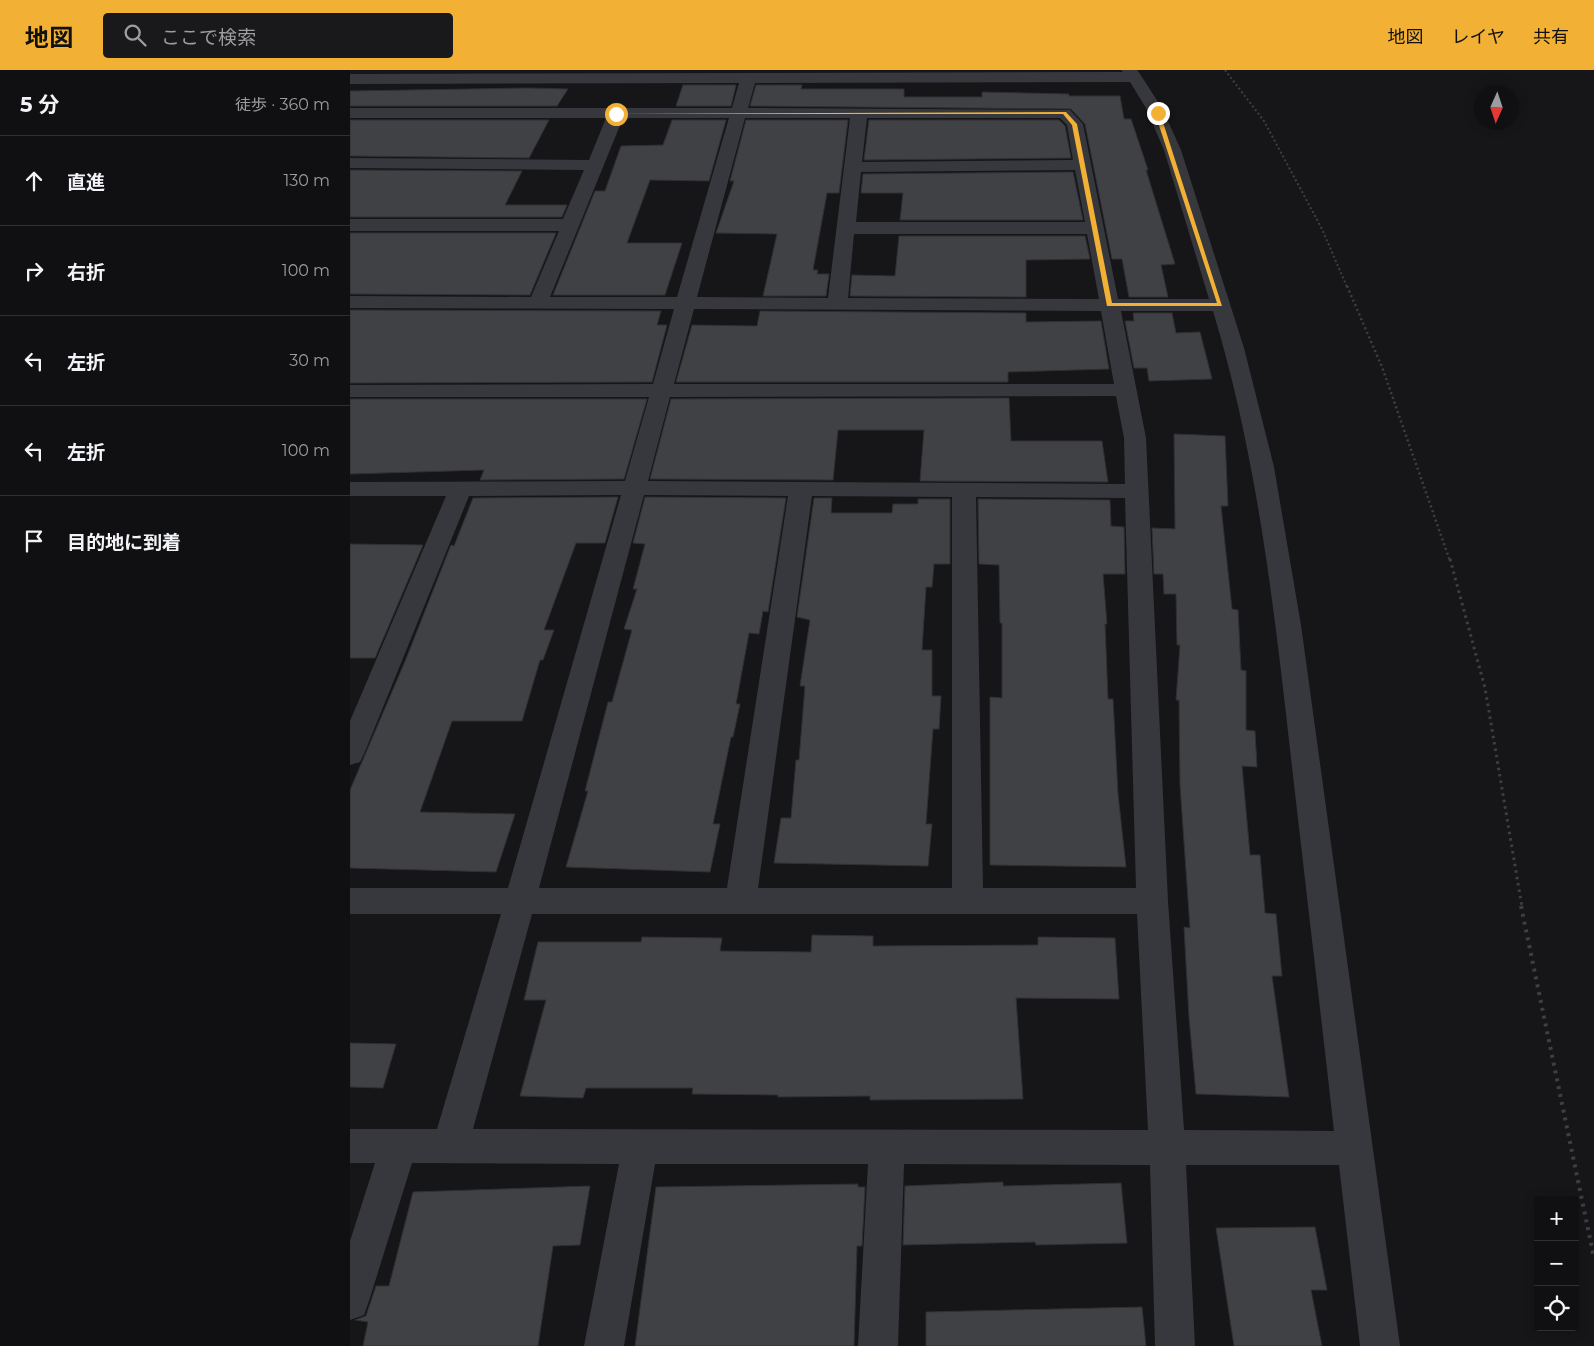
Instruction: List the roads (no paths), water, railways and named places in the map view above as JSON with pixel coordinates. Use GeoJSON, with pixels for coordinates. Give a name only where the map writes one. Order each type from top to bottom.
{"type":"FeatureCollection","features":[{"type":"Feature","properties":{"kind":"street"},"geometry":{"type":"LineString","coordinates":[[350,79],[647,74],[748,78],[1132,73],[1158,113],[1220,305],[1251,411],[1287,620],[1380,1346]]}},
{"type":"Feature","properties":{"kind":"street"},"geometry":{"type":"LineString","coordinates":[[450,1146],[520,901],[748,78]]}},
{"type":"Feature","properties":{"kind":"street"},"geometry":{"type":"LineString","coordinates":[[350,113],[1064,113],[1075,124],[1135,438],[1152,901],[1167,1148],[1176,1346]]}},
{"type":"Feature","properties":{"kind":"street"},"geometry":{"type":"LineString","coordinates":[[538,303],[616,114]]}},
{"type":"Feature","properties":{"kind":"street"},"geometry":{"type":"LineString","coordinates":[[837,304],[859,114]]}},
{"type":"Feature","properties":{"kind":"street"},"geometry":{"type":"LineString","coordinates":[[350,163],[595,165]]}},
{"type":"Feature","properties":{"kind":"street"},"geometry":{"type":"LineString","coordinates":[[852,167],[1083,165]]}},
{"type":"Feature","properties":{"kind":"street"},"geometry":{"type":"LineString","coordinates":[[350,225],[570,225]]}},
{"type":"Feature","properties":{"kind":"street"},"geometry":{"type":"LineString","coordinates":[[845,228],[1094,228]]}},
{"type":"Feature","properties":{"kind":"street"},"geometry":{"type":"LineString","coordinates":[[350,302],[1220,305]]}},
{"type":"Feature","properties":{"kind":"street"},"geometry":{"type":"LineString","coordinates":[[350,391],[662,389],[1126,390]]}},
{"type":"Feature","properties":{"kind":"street"},"geometry":{"type":"LineString","coordinates":[[350,754],[461,488]]}},
{"type":"Feature","properties":{"kind":"street"},"geometry":{"type":"LineString","coordinates":[[350,489],[635,488],[1136,491]]}},
{"type":"Feature","properties":{"kind":"street"},"geometry":{"type":"LineString","coordinates":[[741,901],[801,489]]}},
{"type":"Feature","properties":{"kind":"street"},"geometry":{"type":"LineString","coordinates":[[964,490],[968,901]]}},
{"type":"Feature","properties":{"kind":"street"},"geometry":{"type":"LineString","coordinates":[[350,902],[1152,901]]}},
{"type":"Feature","properties":{"kind":"street"},"geometry":{"type":"LineString","coordinates":[[350,1146],[1354,1148]]}},
{"type":"Feature","properties":{"kind":"street"},"geometry":{"type":"LineString","coordinates":[[350,1301],[399,1146]]}},
{"type":"Feature","properties":{"kind":"street"},"geometry":{"type":"LineString","coordinates":[[604,1346],[640,1147]]}},
{"type":"Feature","properties":{"kind":"street"},"geometry":{"type":"LineString","coordinates":[[878,1346],[887,1147]]}}]}
